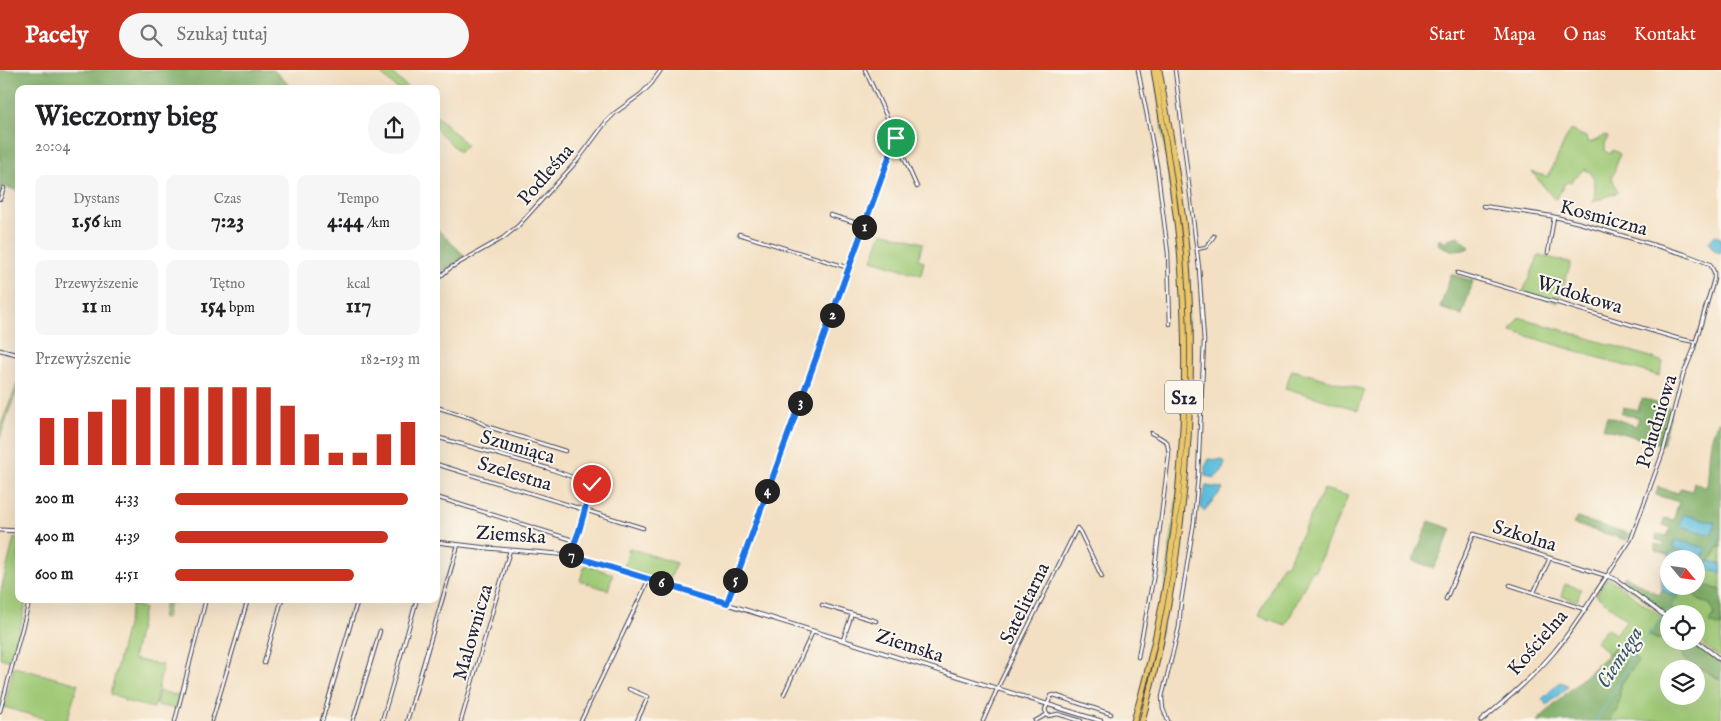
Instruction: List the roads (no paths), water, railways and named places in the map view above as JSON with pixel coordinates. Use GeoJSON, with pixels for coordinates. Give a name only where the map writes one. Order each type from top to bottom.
{"type":"FeatureCollection","features":[{"type":"Feature","properties":{"kind":"highway","name":"S12"},"geometry":{"type":"LineString","coordinates":[[1134,721],[1154,642],[1168,567],[1180,466],[1184,393],[1184,315],[1179,240],[1154,70]]}},
{"type":"Feature","properties":{"kind":"highway","name":"S12"},"geometry":{"type":"LineString","coordinates":[[1142,721],[1160,646],[1179,542],[1188,457],[1190,399],[1190,332],[1185,245],[1176,169],[1159,70]]}},
{"type":"Feature","properties":{"kind":"street","name":"Podleśna"},"geometry":{"type":"LineString","coordinates":[[440,277],[450,268],[502,238],[518,226],[577,161],[606,122],[651,84],[661,70]]}},
{"type":"Feature","properties":{"kind":"street"},"geometry":{"type":"LineString","coordinates":[[865,70],[917,187]]}},
{"type":"Feature","properties":{"kind":"street"},"geometry":{"type":"LineString","coordinates":[[1138,70],[1158,166],[1168,253],[1170,324]]}},
{"type":"Feature","properties":{"kind":"street"},"geometry":{"type":"LineString","coordinates":[[1168,721],[1163,709],[1162,697],[1179,627],[1181,602],[1191,544],[1198,476],[1204,327],[1197,249],[1175,70]]}},
{"type":"Feature","properties":{"kind":"street"},"geometry":{"type":"LineString","coordinates":[[727,603],[896,138]]}},
{"type":"Feature","properties":{"kind":"street"},"geometry":{"type":"LineString","coordinates":[[0,199],[4,188]]}},
{"type":"Feature","properties":{"kind":"street","name":"Kosmiczna"},"geometry":{"type":"LineString","coordinates":[[1483,206],[1580,223],[1708,262],[1713,268]]}},
{"type":"Feature","properties":{"kind":"street"},"geometry":{"type":"LineString","coordinates":[[830,215],[864,226]]}},
{"type":"Feature","properties":{"kind":"street"},"geometry":{"type":"LineString","coordinates":[[1548,253],[1554,217]]}},
{"type":"Feature","properties":{"kind":"street"},"geometry":{"type":"LineString","coordinates":[[739,234],[849,268]]}},
{"type":"Feature","properties":{"kind":"street"},"geometry":{"type":"LineString","coordinates":[[1197,249],[1209,244],[1214,236]]}},
{"type":"Feature","properties":{"kind":"street","name":"Południowa"},"geometry":{"type":"LineString","coordinates":[[1607,576],[1631,540],[1665,444],[1683,375],[1712,286],[1713,268]]}},
{"type":"Feature","properties":{"kind":"street","name":"Widokowa"},"geometry":{"type":"LineString","coordinates":[[1457,273],[1695,342]]}},
{"type":"Feature","properties":{"kind":"street"},"geometry":{"type":"LineString","coordinates":[[0,350],[15,354]]}},
{"type":"Feature","properties":{"kind":"street"},"geometry":{"type":"LineString","coordinates":[[440,408],[472,418],[489,428],[565,451]]}},
{"type":"Feature","properties":{"kind":"street"},"geometry":{"type":"LineString","coordinates":[[1138,657],[1154,574],[1169,454],[1167,442],[1151,434]]}},
{"type":"Feature","properties":{"kind":"street","name":"Szumiąca"},"geometry":{"type":"LineString","coordinates":[[440,438],[547,468],[592,484],[584,510]]}},
{"type":"Feature","properties":{"kind":"street","name":"Szelestna"},"geometry":{"type":"LineString","coordinates":[[440,465],[643,528]]}},
{"type":"Feature","properties":{"kind":"street"},"geometry":{"type":"LineString","coordinates":[[440,498],[576,541]]}},
{"type":"Feature","properties":{"kind":"street"},"geometry":{"type":"LineString","coordinates":[[570,555],[576,541],[584,510]]}},
{"type":"Feature","properties":{"kind":"street","name":"Satelitarna"},"geometry":{"type":"LineString","coordinates":[[983,721],[1077,528],[1102,577]]}},
{"type":"Feature","properties":{"kind":"street"},"geometry":{"type":"LineString","coordinates":[[0,530],[15,530]]}},
{"type":"Feature","properties":{"kind":"street","name":"Szkolna"},"geometry":{"type":"LineString","coordinates":[[1446,600],[1474,534],[1607,576]]}},
{"type":"Feature","properties":{"kind":"street","name":"Ziemska"},"geometry":{"type":"LineString","coordinates":[[440,543],[570,555],[1101,721]]}},
{"type":"Feature","properties":{"kind":"street"},"geometry":{"type":"LineString","coordinates":[[407,721],[458,545]]}},
{"type":"Feature","properties":{"kind":"street","name":"Malownicza"},"geometry":{"type":"LineString","coordinates":[[461,721],[510,550]]}},
{"type":"Feature","properties":{"kind":"street"},"geometry":{"type":"LineString","coordinates":[[1534,592],[1550,558]]}},
{"type":"Feature","properties":{"kind":"street"},"geometry":{"type":"LineString","coordinates":[[1607,576],[1615,579],[1660,613]]}},
{"type":"Feature","properties":{"kind":"street","name":"Kościelna"},"geometry":{"type":"LineString","coordinates":[[1480,721],[1549,658],[1607,576]]}},
{"type":"Feature","properties":{"kind":"street"},"geometry":{"type":"LineString","coordinates":[[581,721],[649,579]]}},
{"type":"Feature","properties":{"kind":"street"},"geometry":{"type":"LineString","coordinates":[[1510,585],[1585,609]]}},
{"type":"Feature","properties":{"kind":"street"},"geometry":{"type":"LineString","coordinates":[[0,709],[29,603]]}},
{"type":"Feature","properties":{"kind":"street"},"geometry":{"type":"LineString","coordinates":[[175,721],[205,603]]}},
{"type":"Feature","properties":{"kind":"street"},"geometry":{"type":"LineString","coordinates":[[212,721],[247,603]]}},
{"type":"Feature","properties":{"kind":"street"},"geometry":{"type":"LineString","coordinates":[[264,663],[281,603]]}},
{"type":"Feature","properties":{"kind":"street"},"geometry":{"type":"LineString","coordinates":[[322,721],[357,603]]}},
{"type":"Feature","properties":{"kind":"street"},"geometry":{"type":"LineString","coordinates":[[382,721],[416,603]]}},
{"type":"Feature","properties":{"kind":"street"},"geometry":{"type":"LineString","coordinates":[[822,604],[876,621]]}},
{"type":"Feature","properties":{"kind":"street"},"geometry":{"type":"LineString","coordinates":[[844,640],[852,614]]}},
{"type":"Feature","properties":{"kind":"street"},"geometry":{"type":"LineString","coordinates":[[784,694],[813,630]]}},
{"type":"Feature","properties":{"kind":"street"},"geometry":{"type":"LineString","coordinates":[[353,721],[380,631]]}},
{"type":"Feature","properties":{"kind":"street"},"geometry":{"type":"LineString","coordinates":[[1705,648],[1721,660]]}},
{"type":"Feature","properties":{"kind":"street"},"geometry":{"type":"LineString","coordinates":[[628,688],[648,697],[636,721]]}},
{"type":"Feature","properties":{"kind":"street"},"geometry":{"type":"LineString","coordinates":[[1046,715],[1045,710],[1049,699],[1054,695],[1111,714]]}},
{"type":"Feature","properties":{"kind":"street"},"geometry":{"type":"LineString","coordinates":[[1035,721],[1046,715],[1050,717],[1058,714],[1081,721]]}},
{"type":"Feature","properties":{"kind":"water"},"geometry":{"type":"Polygon","coordinates":[[[1715,235],[1721,238],[1721,254],[1713,249],[1709,242],[1715,235]]]}},
{"type":"Feature","properties":{"kind":"water"},"geometry":{"type":"Polygon","coordinates":[[[1209,459],[1223,460],[1225,462],[1222,471],[1215,478],[1205,476],[1205,467],[1209,459]]]}},
{"type":"Feature","properties":{"kind":"water"},"geometry":{"type":"Polygon","coordinates":[[[1206,486],[1223,489],[1204,511],[1201,508],[1206,486]]]}},
{"type":"Feature","properties":{"kind":"water"},"geometry":{"type":"Polygon","coordinates":[[[1683,514],[1715,522],[1712,535],[1680,526],[1683,514]]]}},
{"type":"Feature","properties":{"kind":"water"},"geometry":{"type":"Polygon","coordinates":[[[1675,540],[1706,548],[1705,550],[1680,550],[1672,547],[1675,540]]]}},
{"type":"Feature","properties":{"kind":"water"},"geometry":{"type":"Polygon","coordinates":[[[1709,561],[1721,564],[1721,573],[1705,569],[1709,561]]]}},
{"type":"Feature","properties":{"kind":"water"},"geometry":{"type":"Polygon","coordinates":[[[1560,682],[1568,685],[1567,688],[1547,705],[1542,699],[1560,682]]]}},
{"type":"Feature","properties":{"kind":"waterway","name":"Ciemięga"},"geometry":{"type":"LineString","coordinates":[[1705,563],[1721,531]]}},
{"type":"Feature","properties":{"kind":"waterway","name":"Ciemięga"},"geometry":{"type":"LineString","coordinates":[[1596,721],[1617,687],[1633,654],[1680,595]]}}]}
